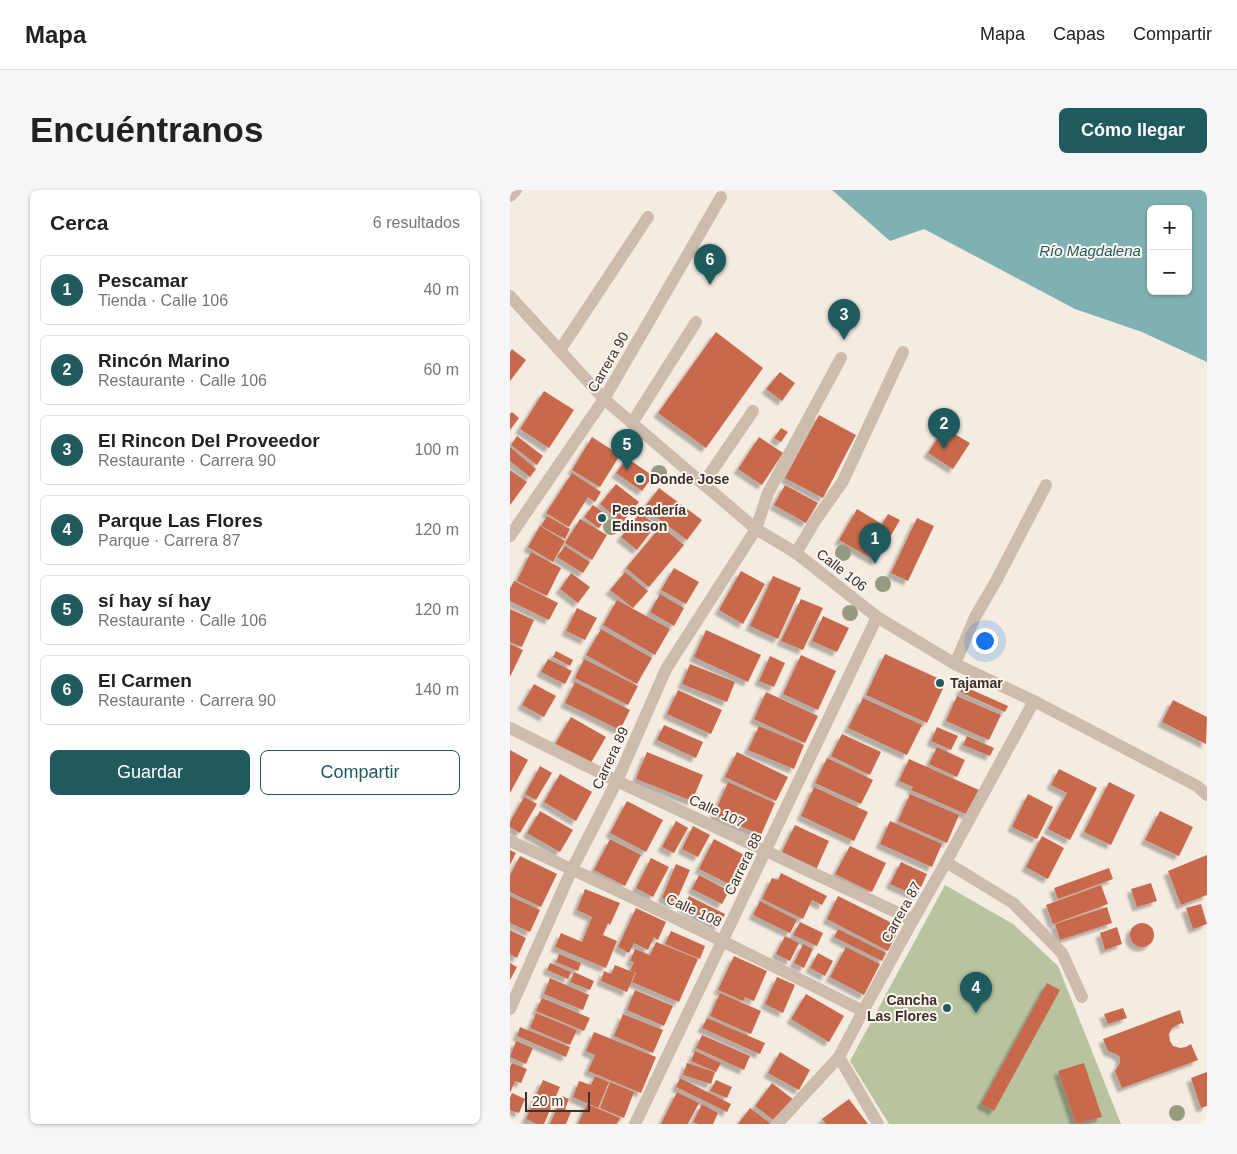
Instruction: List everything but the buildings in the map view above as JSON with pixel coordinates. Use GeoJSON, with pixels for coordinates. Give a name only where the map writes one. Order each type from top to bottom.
{"type":"FeatureCollection","features":[{"type":"Feature","properties":{"kind":"street"},"geometry":{"type":"LineString","coordinates":[[510,196],[516,190]]}},
{"type":"Feature","properties":{"kind":"street","name":"Carrera 90"},"geometry":{"type":"LineString","coordinates":[[510,536],[604,399],[720,197]]}},
{"type":"Feature","properties":{"kind":"street"},"geometry":{"type":"LineString","coordinates":[[560,350],[648,217]]}},
{"type":"Feature","properties":{"kind":"street","name":"Calle 106"},"geometry":{"type":"LineString","coordinates":[[510,296],[604,399],[756,529],[796,553],[877,617],[955,664],[1034,701],[1197,786],[1207,795]]}},
{"type":"Feature","properties":{"kind":"street"},"geometry":{"type":"LineString","coordinates":[[632,423],[696,322]]}},
{"type":"Feature","properties":{"kind":"street"},"geometry":{"type":"LineString","coordinates":[[796,553],[815,521],[843,481],[903,352]]}},
{"type":"Feature","properties":{"kind":"street","name":"Carrera 89"},"geometry":{"type":"LineString","coordinates":[[510,1009],[572,869],[617,781],[666,669],[756,529],[768,493],[841,358]]}},
{"type":"Feature","properties":{"kind":"street"},"geometry":{"type":"LineString","coordinates":[[703,484],[753,411]]}},
{"type":"Feature","properties":{"kind":"street"},"geometry":{"type":"LineString","coordinates":[[955,664],[975,616],[996,581],[1046,485]]}},
{"type":"Feature","properties":{"kind":"street","name":"Carrera 88"},"geometry":{"type":"LineString","coordinates":[[635,1124],[877,617]]}},
{"type":"Feature","properties":{"kind":"street","name":"Carrera 87"},"geometry":{"type":"LineString","coordinates":[[777,1124],[839,1057],[1034,701]]}},
{"type":"Feature","properties":{"kind":"street","name":"Calle 107"},"geometry":{"type":"LineString","coordinates":[[510,728],[617,781],[913,920]]}},
{"type":"Feature","properties":{"kind":"street","name":"Calle 108"},"geometry":{"type":"LineString","coordinates":[[510,841],[723,941],[863,1011]]}},
{"type":"Feature","properties":{"kind":"street"},"geometry":{"type":"LineString","coordinates":[[946,862],[1013,902],[1062,954],[1082,997]]}},
{"type":"Feature","properties":{"kind":"street"},"geometry":{"type":"LineString","coordinates":[[839,1057],[878,1124]]}},
{"type":"Feature","properties":{"kind":"green space"},"geometry":{"type":"Polygon","coordinates":[[[945,885],[1013,924],[1058,966],[1121,1124],[889,1124],[850,1061],[945,885]]]}},
{"type":"Feature","properties":{"kind":"water","name":"Río Magdalena"},"geometry":{"type":"Polygon","coordinates":[[[832,190],[1207,190],[1207,362],[1142,332],[1075,309],[924,229],[890,241],[832,190]]]}},
{"type":"Feature","properties":{"kind":"place","name":"El Carmen"},"geometry":{"type":"Point","coordinates":[710,285]}},
{"type":"Feature","properties":{"kind":"place","name":"El Rincon Del Proveedor"},"geometry":{"type":"Point","coordinates":[844,340]}},
{"type":"Feature","properties":{"kind":"place","name":"Rincón Marino"},"geometry":{"type":"Point","coordinates":[944,449]}},
{"type":"Feature","properties":{"kind":"place","name":"sí hay sí hay"},"geometry":{"type":"Point","coordinates":[627,470]}},
{"type":"Feature","properties":{"kind":"place","name":"Donde Jose"},"geometry":{"type":"Point","coordinates":[640,479]}},
{"type":"Feature","properties":{"kind":"place","name":"Pescadería Edinson"},"geometry":{"type":"Point","coordinates":[602,518]}},
{"type":"Feature","properties":{"kind":"place","name":"Pescamar"},"geometry":{"type":"Point","coordinates":[875,564]}},
{"type":"Feature","properties":{"kind":"place","name":"Tajamar"},"geometry":{"type":"Point","coordinates":[940,683]}},
{"type":"Feature","properties":{"kind":"place","name":"Cancha Las Flores"},"geometry":{"type":"Point","coordinates":[947,1008]}},
{"type":"Feature","properties":{"kind":"place","name":"Parque Las Flores"},"geometry":{"type":"Point","coordinates":[976,1013]}}]}
